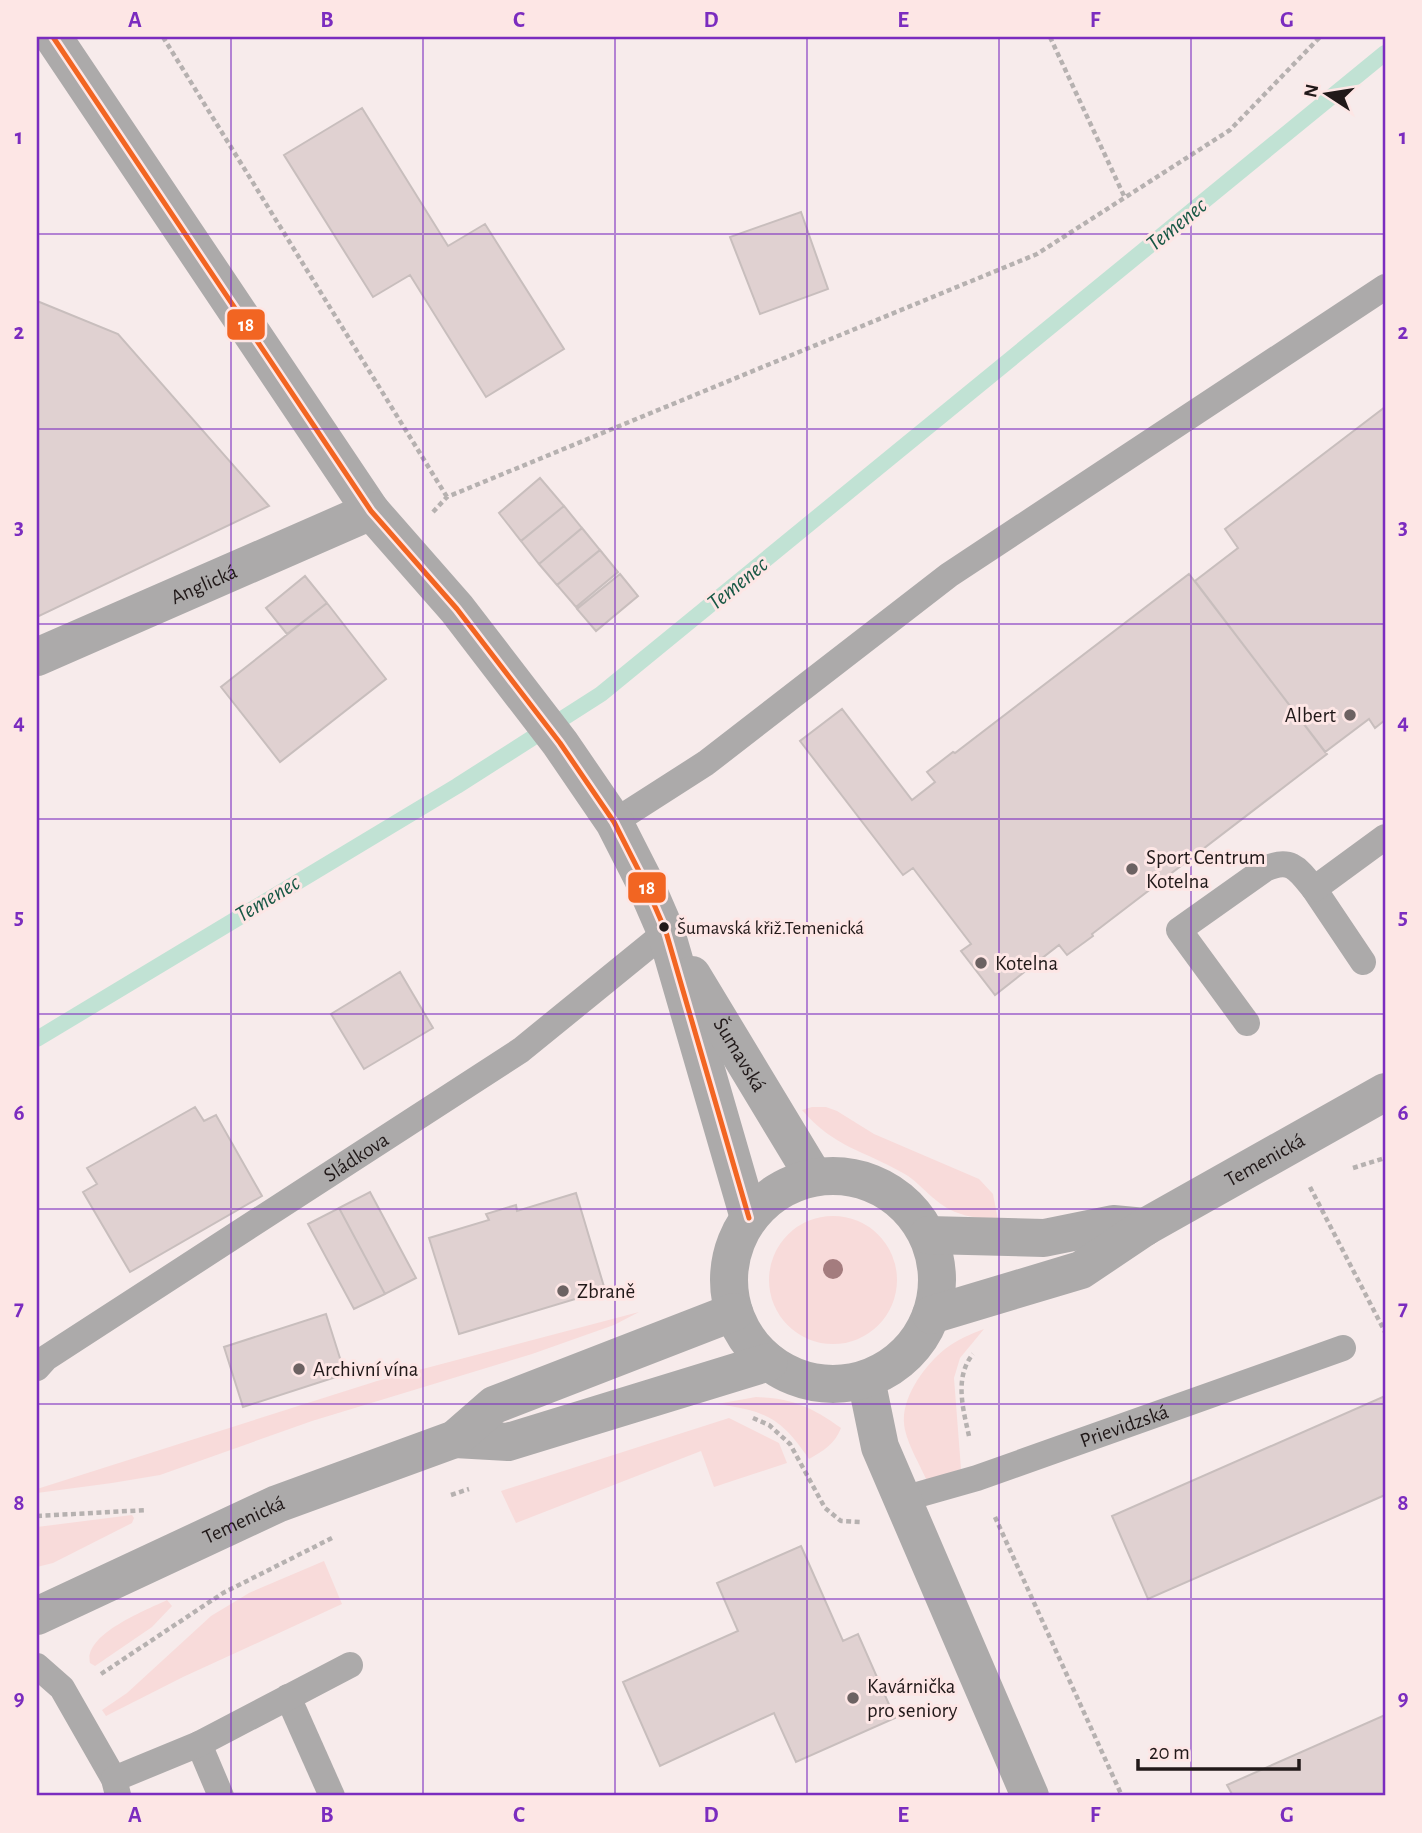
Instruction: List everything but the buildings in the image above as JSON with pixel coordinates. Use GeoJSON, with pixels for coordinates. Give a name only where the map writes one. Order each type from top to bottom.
{"type":"FeatureCollection","features":[{"type":"Feature","properties":{"kind":"street","name":"Šumavská"},"geometry":{"type":"LineString","coordinates":[[53,37],[371,511],[457,609],[560,743],[614,822],[666,932],[749,1217]]}},
{"type":"Feature","properties":{"kind":"street","name":"Anglická"},"geometry":{"type":"LineString","coordinates":[[37,657],[371,511]]}},
{"type":"Feature","properties":{"kind":"street","name":"Šumavská"},"geometry":{"type":"LineString","coordinates":[[666,932],[814,1177]]}},
{"type":"Feature","properties":{"kind":"street","name":"Temenická"},"geometry":{"type":"LineString","coordinates":[[931,1315],[1081,1270],[1145,1227],[1385,1092]]}},
{"type":"Feature","properties":{"kind":"street"},"geometry":{"type":"LineString","coordinates":[[848,1176],[881,1186],[909,1207],[928,1235],[936,1262],[937,1288],[931,1315],[916,1343],[881,1373],[849,1383],[815,1383],[784,1372],[754,1348],[742,1331],[734,1312],[729,1273],[732,1254],[749,1217],[767,1198],[789,1185],[814,1177],[848,1176]]}},
{"type":"Feature","properties":{"kind":"street"},"geometry":{"type":"LineString","coordinates":[[928,1235],[1044,1238],[1113,1224],[1145,1227]]}},
{"type":"Feature","properties":{"kind":"street","name":"Temenická"},"geometry":{"type":"LineString","coordinates":[[37,1616],[277,1504],[455,1439],[494,1405],[734,1312]]}},
{"type":"Feature","properties":{"kind":"street","name":"Temenická"},"geometry":{"type":"LineString","coordinates":[[455,1439],[508,1443],[769,1362]]}},
{"type":"Feature","properties":{"kind":"street"},"geometry":{"type":"LineString","coordinates":[[866,1379],[880,1447],[1030,1796]]}},
{"type":"Feature","properties":{"kind":"lane"},"geometry":{"type":"LineString","coordinates":[[614,822],[706,763],[949,575],[1385,287]]}},
{"type":"Feature","properties":{"kind":"lane"},"geometry":{"type":"LineString","coordinates":[[1314,889],[1385,836]]}},
{"type":"Feature","properties":{"kind":"lane"},"geometry":{"type":"LineString","coordinates":[[1247,1023],[1179,930],[1265,869],[1279,862],[1297,867],[1363,962]]}},
{"type":"Feature","properties":{"kind":"lane","name":"Sládkova"},"geometry":{"type":"LineString","coordinates":[[37,1368],[46,1358],[521,1050],[666,932]]}},
{"type":"Feature","properties":{"kind":"lane","name":"Prievidzská"},"geometry":{"type":"LineString","coordinates":[[903,1499],[977,1478],[1343,1348]]}},
{"type":"Feature","properties":{"kind":"lane"},"geometry":{"type":"LineString","coordinates":[[37,1666],[62,1688],[116,1788],[350,1665]]}},
{"type":"Feature","properties":{"kind":"lane"},"geometry":{"type":"LineString","coordinates":[[288,1697],[331,1796]]}},
{"type":"Feature","properties":{"kind":"lane"},"geometry":{"type":"LineString","coordinates":[[199,1744],[221,1796]]}},
{"type":"Feature","properties":{"kind":"path"},"geometry":{"type":"LineString","coordinates":[[163,37],[447,497]]}},
{"type":"Feature","properties":{"kind":"path"},"geometry":{"type":"LineString","coordinates":[[1050,37],[1125,198]]}},
{"type":"Feature","properties":{"kind":"path"},"geometry":{"type":"LineString","coordinates":[[402,546],[447,497],[1037,254],[1230,130],[1320,37]]}},
{"type":"Feature","properties":{"kind":"path"},"geometry":{"type":"LineString","coordinates":[[1289,1147],[1385,1332]]}},
{"type":"Feature","properties":{"kind":"path"},"geometry":{"type":"LineString","coordinates":[[970,1356],[963,1374],[961,1398],[977,1478],[1122,1796]]}},
{"type":"Feature","properties":{"kind":"path"},"geometry":{"type":"LineString","coordinates":[[748,1416],[769,1425],[790,1444],[825,1508],[841,1521],[866,1522]]}},
{"type":"Feature","properties":{"kind":"path"},"geometry":{"type":"LineString","coordinates":[[442,1498],[481,1485]]}},
{"type":"Feature","properties":{"kind":"path"},"geometry":{"type":"LineString","coordinates":[[62,1688],[102,1674],[223,1593],[340,1535]]}},
{"type":"Feature","properties":{"kind":"shaded area"},"geometry":{"type":"Polygon","coordinates":[[[826,1107],[837,1111],[874,1134],[979,1179],[993,1194],[998,1220],[966,1215],[944,1206],[908,1176],[826,1133],[802,1110],[826,1107]]]}},
{"type":"Feature","properties":{"kind":"shaded area"},"geometry":{"type":"Polygon","coordinates":[[[833,1216],[857,1221],[878,1235],[892,1256],[897,1280],[892,1304],[878,1325],[857,1339],[833,1344],[809,1339],[788,1325],[774,1304],[769,1280],[774,1256],[788,1235],[809,1221],[833,1216]]]}},
{"type":"Feature","properties":{"kind":"shaded area"},"geometry":{"type":"Polygon","coordinates":[[[639,1312],[614,1325],[532,1354],[312,1421],[160,1475],[37,1493],[37,1489],[377,1381],[639,1312]]]}},
{"type":"Feature","properties":{"kind":"shaded area"},"geometry":{"type":"Polygon","coordinates":[[[984,1329],[960,1358],[954,1378],[961,1469],[927,1481],[905,1430],[905,1408],[909,1396],[921,1374],[937,1356],[959,1340],[984,1329]]]}},
{"type":"Feature","properties":{"kind":"shaded area"},"geometry":{"type":"Polygon","coordinates":[[[756,1397],[780,1399],[801,1405],[841,1428],[832,1443],[809,1459],[790,1434],[771,1419],[748,1410],[717,1404],[756,1397]]]}},
{"type":"Feature","properties":{"kind":"shaded area"},"geometry":{"type":"Polygon","coordinates":[[[729,1418],[779,1443],[787,1463],[714,1487],[701,1451],[516,1523],[501,1491],[729,1418]]]}},
{"type":"Feature","properties":{"kind":"shaded area"},"geometry":{"type":"Polygon","coordinates":[[[132,1515],[132,1523],[53,1563],[37,1567],[37,1527],[132,1515]]]}},
{"type":"Feature","properties":{"kind":"shaded area"},"geometry":{"type":"Polygon","coordinates":[[[324,1561],[342,1604],[183,1677],[106,1716],[102,1710],[127,1693],[211,1616],[249,1593],[324,1561]]]}},
{"type":"Feature","properties":{"kind":"shaded area"},"geometry":{"type":"Polygon","coordinates":[[[167,1600],[172,1606],[152,1627],[95,1666],[90,1663],[90,1652],[106,1633],[118,1624],[167,1600]]]}},
{"type":"Feature","properties":{"kind":"waterway","name":"Temenec"},"geometry":{"type":"LineString","coordinates":[[37,1039],[457,786],[601,694],[1385,53]]}},
{"type":"Feature","properties":{"kind":"transit line","name":"18"},"geometry":{"type":"LineString","coordinates":[[53,37],[371,511],[457,609],[560,743],[614,822],[666,932],[749,1218]]}},
{"type":"Feature","properties":{"kind":"place","name":"Albert"},"geometry":{"type":"Point","coordinates":[1350,715]}},
{"type":"Feature","properties":{"kind":"place","name":"Sport Centrum Kotelna"},"geometry":{"type":"Point","coordinates":[1132,869]}},
{"type":"Feature","properties":{"kind":"place","name":"Šumavská křiž.Temenická"},"geometry":{"type":"Point","coordinates":[664,927]}},
{"type":"Feature","properties":{"kind":"place","name":"Kotelna"},"geometry":{"type":"Point","coordinates":[981,963]}},
{"type":"Feature","properties":{"kind":"place","name":"Zbraně"},"geometry":{"type":"Point","coordinates":[563,1291]}},
{"type":"Feature","properties":{"kind":"place","name":"Archivní vína"},"geometry":{"type":"Point","coordinates":[299,1369]}},
{"type":"Feature","properties":{"kind":"place","name":"Kavárnička pro seniory"},"geometry":{"type":"Point","coordinates":[853,1698]}}]}
